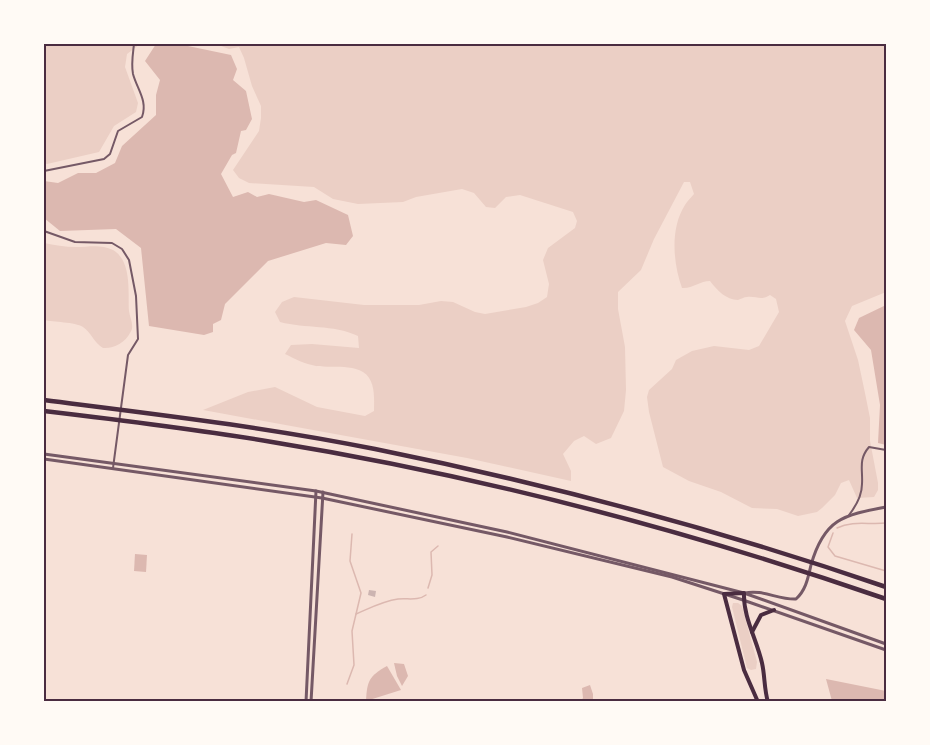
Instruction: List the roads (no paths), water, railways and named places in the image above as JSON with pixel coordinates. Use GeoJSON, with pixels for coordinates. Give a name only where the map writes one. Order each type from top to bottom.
{"type":"FeatureCollection","features":[{"type":"Feature","properties":{"kind":"highway"},"geometry":{"type":"LineString","coordinates":[[44,400],[274,432],[373,449],[472,470],[572,493],[694,526],[886,587]]}},
{"type":"Feature","properties":{"kind":"highway"},"geometry":{"type":"LineString","coordinates":[[44,411],[274,442],[471,481],[569,503],[691,536],[886,599]]}},
{"type":"Feature","properties":{"kind":"main road"},"geometry":{"type":"LineString","coordinates":[[758,702],[744,670],[724,594],[744,593],[743,600],[763,664],[768,702]]}},
{"type":"Feature","properties":{"kind":"main road"},"geometry":{"type":"LineString","coordinates":[[752,633],[760,615],[774,610]]}},
{"type":"Feature","properties":{"kind":"street"},"geometry":{"type":"LineString","coordinates":[[44,171],[49,172],[105,159],[110,154],[118,131],[142,117],[145,110],[144,101],[132,66],[134,44]]}},
{"type":"Feature","properties":{"kind":"street"},"geometry":{"type":"LineString","coordinates":[[44,231],[75,242],[112,243],[122,249],[129,260],[136,296],[138,339],[128,355],[122,386],[114,466]]}},
{"type":"Feature","properties":{"kind":"street"},"geometry":{"type":"LineString","coordinates":[[849,515],[860,495],[862,484],[860,461],[864,453],[869,447],[886,450]]}},
{"type":"Feature","properties":{"kind":"street"},"geometry":{"type":"LineString","coordinates":[[44,454],[322,498],[529,543],[672,577],[886,650]]}},
{"type":"Feature","properties":{"kind":"street"},"geometry":{"type":"LineString","coordinates":[[44,459],[316,491],[507,532],[744,593],[886,644]]}},
{"type":"Feature","properties":{"kind":"street"},"geometry":{"type":"LineString","coordinates":[[306,702],[316,491]]}},
{"type":"Feature","properties":{"kind":"street"},"geometry":{"type":"LineString","coordinates":[[311,702],[322,492]]}},
{"type":"Feature","properties":{"kind":"street"},"geometry":{"type":"LineString","coordinates":[[744,593],[753,591],[796,599],[803,593],[816,548],[822,536],[839,520],[849,515],[886,507]]}},
{"type":"Feature","properties":{"kind":"waterway"},"geometry":{"type":"LineString","coordinates":[[837,528],[855,523],[886,523]]}},
{"type":"Feature","properties":{"kind":"waterway"},"geometry":{"type":"LineString","coordinates":[[833,533],[828,547],[835,556],[886,571]]}},
{"type":"Feature","properties":{"kind":"waterway"},"geometry":{"type":"LineString","coordinates":[[347,684],[354,665],[352,631],[361,593],[350,561],[352,534]]}},
{"type":"Feature","properties":{"kind":"waterway"},"geometry":{"type":"LineString","coordinates":[[428,588],[432,575],[431,552],[438,546]]}},
{"type":"Feature","properties":{"kind":"waterway"},"geometry":{"type":"LineString","coordinates":[[356,614],[387,601],[416,599],[426,595]]}}]}
